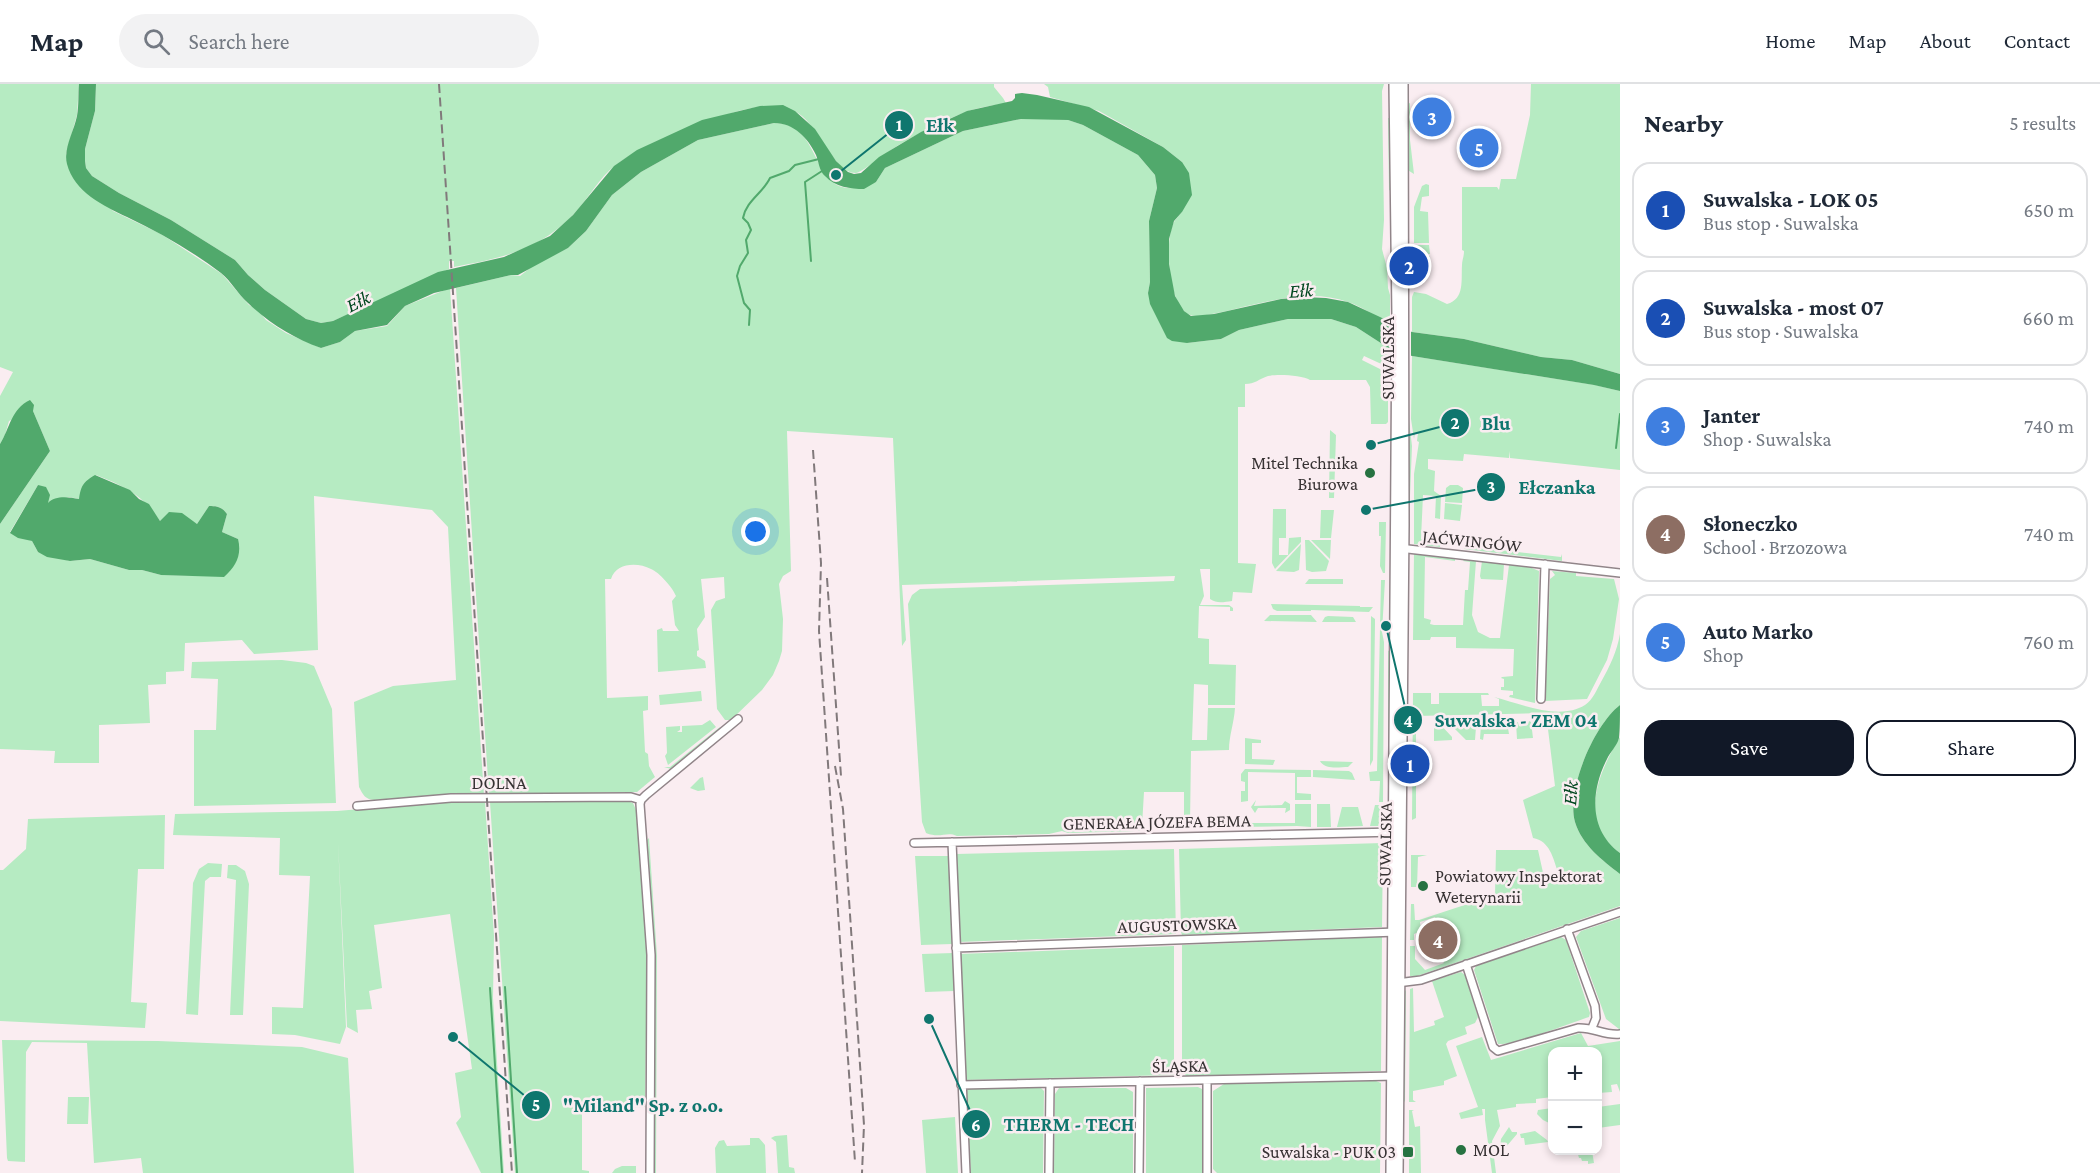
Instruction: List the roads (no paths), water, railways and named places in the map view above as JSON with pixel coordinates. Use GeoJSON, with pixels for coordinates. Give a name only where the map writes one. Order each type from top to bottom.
{"type":"FeatureCollection","features":[{"type":"Feature","properties":{"kind":"street","name":"SUWALSKA"},"geometry":{"type":"LineString","coordinates":[[1394,84],[1401,318]]}},
{"type":"Feature","properties":{"kind":"street","name":"SUWALSKA"},"geometry":{"type":"LineString","coordinates":[[1391,1173],[1395,1076],[1403,84]]}},
{"type":"Feature","properties":{"kind":"street","name":"JAĆWINGÓW"},"geometry":{"type":"LineString","coordinates":[[1400,548],[1620,573]]}},
{"type":"Feature","properties":{"kind":"street","name":"JAĆWINGÓW"},"geometry":{"type":"LineString","coordinates":[[1541,699],[1545,564]]}},
{"type":"Feature","properties":{"kind":"street"},"geometry":{"type":"LineString","coordinates":[[650,1173],[651,955],[641,800],[738,719]]}},
{"type":"Feature","properties":{"kind":"street","name":"DOLNA"},"geometry":{"type":"LineString","coordinates":[[357,806],[451,798],[631,797],[641,800]]}},
{"type":"Feature","properties":{"kind":"street","name":"GENERAŁA JÓZEFA BEMA"},"geometry":{"type":"LineString","coordinates":[[914,843],[1397,832]]}},
{"type":"Feature","properties":{"kind":"street"},"geometry":{"type":"LineString","coordinates":[[952,842],[966,1173]]}},
{"type":"Feature","properties":{"kind":"street"},"geometry":{"type":"LineString","coordinates":[[1396,983],[1421,980],[1620,912]]}},
{"type":"Feature","properties":{"kind":"street"},"geometry":{"type":"LineString","coordinates":[[1567,929],[1595,1006],[1596,1018],[1592,1028]]}},
{"type":"Feature","properties":{"kind":"street","name":"AUGUSTOWSKA"},"geometry":{"type":"LineString","coordinates":[[956,948],[1396,932]]}},
{"type":"Feature","properties":{"kind":"street"},"geometry":{"type":"LineString","coordinates":[[1466,964],[1495,1050],[1502,1051],[1572,1029],[1592,1028],[1608,1034],[1620,1034]]}},
{"type":"Feature","properties":{"kind":"street","name":"SUWALSKA"},"geometry":{"type":"LineString","coordinates":[[1395,1076],[1398,1173]]}},
{"type":"Feature","properties":{"kind":"street","name":"ŚLĄSKA"},"geometry":{"type":"LineString","coordinates":[[961,1085],[1395,1076]]}},
{"type":"Feature","properties":{"kind":"street"},"geometry":{"type":"LineString","coordinates":[[1139,1173],[1140,1081]]}},
{"type":"Feature","properties":{"kind":"street"},"geometry":{"type":"LineString","coordinates":[[1207,1081],[1207,1173]]}},
{"type":"Feature","properties":{"kind":"street"},"geometry":{"type":"LineString","coordinates":[[1049,1173],[1050,1083]]}},
{"type":"Feature","properties":{"kind":"waterway"},"geometry":{"type":"LineString","coordinates":[[749,325],[750,310],[744,303],[737,276],[748,253],[746,240],[751,230],[743,218],[745,212],[770,178],[789,171],[795,165],[819,159]]}},
{"type":"Feature","properties":{"kind":"waterway"},"geometry":{"type":"LineString","coordinates":[[811,261],[805,182],[822,171]]}},
{"type":"Feature","properties":{"kind":"waterway"},"geometry":{"type":"LineString","coordinates":[[1616,448],[1620,414]]}},
{"type":"Feature","properties":{"kind":"waterway"},"geometry":{"type":"LineString","coordinates":[[505,987],[517,1173]]}},
{"type":"Feature","properties":{"kind":"waterway"},"geometry":{"type":"LineString","coordinates":[[490,988],[502,1173]]}},
{"type":"Feature","properties":{"kind":"railway"},"geometry":{"type":"LineString","coordinates":[[439,84],[512,1173]]}},
{"type":"Feature","properties":{"kind":"railway"},"geometry":{"type":"LineString","coordinates":[[813,450],[821,563],[819,631],[855,1162]]}},
{"type":"Feature","properties":{"kind":"railway"},"geometry":{"type":"LineString","coordinates":[[827,578],[841,776]]}},
{"type":"Feature","properties":{"kind":"railway"},"geometry":{"type":"LineString","coordinates":[[835,766],[843,809],[864,1125],[862,1173]]}},
{"type":"Feature","properties":{"kind":"place","name":"Janter"},"geometry":{"type":"Point","coordinates":[1432,117]}},
{"type":"Feature","properties":{"kind":"place","name":"Auto Marko"},"geometry":{"type":"Point","coordinates":[1479,148]}},
{"type":"Feature","properties":{"kind":"place","name":"Ełk"},"geometry":{"type":"Point","coordinates":[836,175]}},
{"type":"Feature","properties":{"kind":"place","name":"Suwalska - most 07"},"geometry":{"type":"Point","coordinates":[1409,266]}},
{"type":"Feature","properties":{"kind":"place","name":"Blu"},"geometry":{"type":"Point","coordinates":[1371,445]}},
{"type":"Feature","properties":{"kind":"place","name":"Mitel Technika Biurowa"},"geometry":{"type":"Point","coordinates":[1370,473]}},
{"type":"Feature","properties":{"kind":"place","name":"Ełczanka"},"geometry":{"type":"Point","coordinates":[1366,510]}},
{"type":"Feature","properties":{"kind":"place","name":"Suwalska - ZEM 04"},"geometry":{"type":"Point","coordinates":[1386,626]}},
{"type":"Feature","properties":{"kind":"place","name":"Suwalska - LOK 05"},"geometry":{"type":"Point","coordinates":[1410,764]}},
{"type":"Feature","properties":{"kind":"place","name":"Powiatowy Inspektorat Weterynarii"},"geometry":{"type":"Point","coordinates":[1423,886]}},
{"type":"Feature","properties":{"kind":"place","name":"Słoneczko"},"geometry":{"type":"Point","coordinates":[1438,940]}},
{"type":"Feature","properties":{"kind":"place","name":"THERM - TECH"},"geometry":{"type":"Point","coordinates":[929,1019]}},
{"type":"Feature","properties":{"kind":"place","name":"\"Miland\" Sp. z o.o."},"geometry":{"type":"Point","coordinates":[453,1037]}},
{"type":"Feature","properties":{"kind":"place","name":"MOL"},"geometry":{"type":"Point","coordinates":[1461,1150]}},
{"type":"Feature","properties":{"kind":"place","name":"Suwalska - PUK 03"},"geometry":{"type":"Point","coordinates":[1408,1152]}}]}
